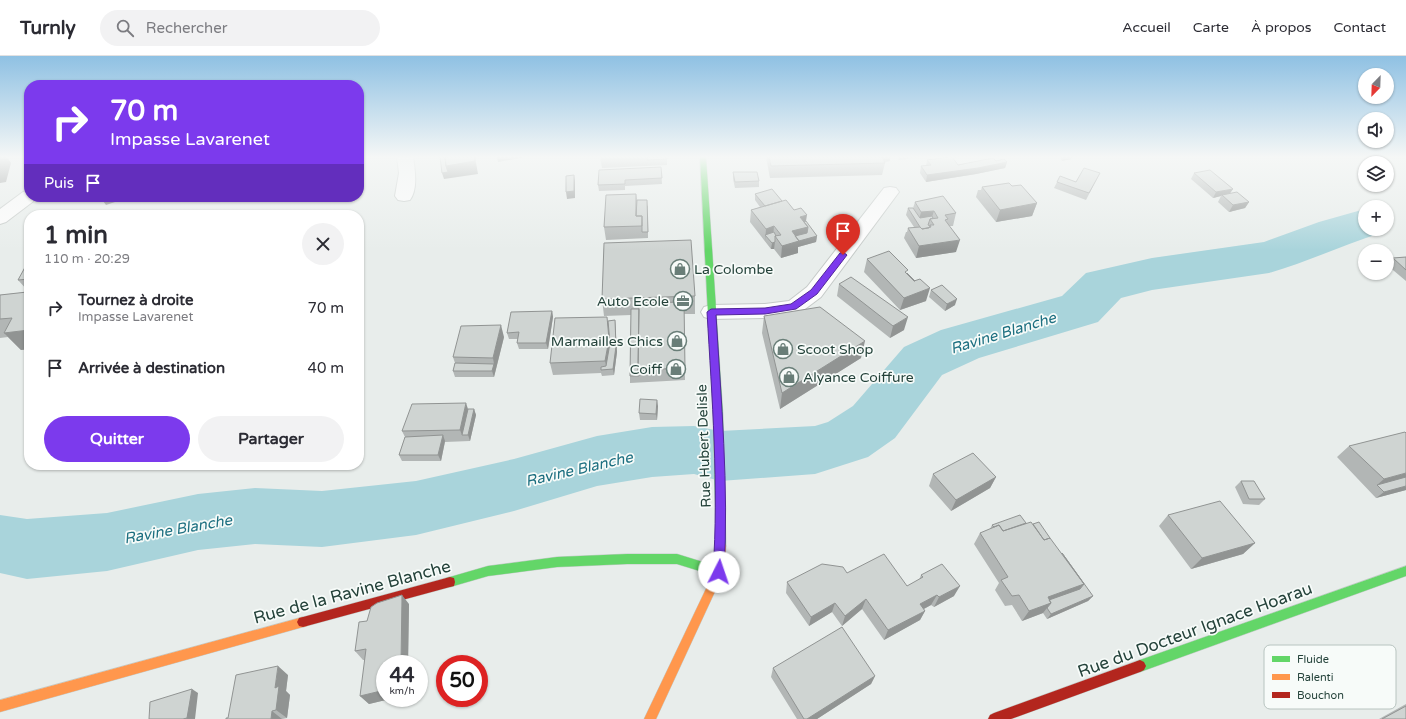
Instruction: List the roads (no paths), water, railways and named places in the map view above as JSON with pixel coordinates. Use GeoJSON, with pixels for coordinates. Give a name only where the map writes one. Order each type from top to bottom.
{"type":"FeatureCollection","features":[{"type":"Feature","properties":{"kind":"street"},"geometry":{"type":"LineString","coordinates":[[404,196],[405,188]]}},
{"type":"Feature","properties":{"kind":"street","name":"Rue Hubert Delisle"},"geometry":{"type":"LineString","coordinates":[[650,719],[719,572],[721,540],[718,415],[705,188]]}},
{"type":"Feature","properties":{"kind":"street"},"geometry":{"type":"LineString","coordinates":[[711,312],[765,311],[794,307],[814,292],[890,192]]}},
{"type":"Feature","properties":{"kind":"street"},"geometry":{"type":"LineString","coordinates":[[0,218],[24,200]]}},
{"type":"Feature","properties":{"kind":"street","name":"Rue de la Ravine Blanche"},"geometry":{"type":"LineString","coordinates":[[0,706],[488,571],[557,562],[627,559],[677,559],[719,572]]}},
{"type":"Feature","properties":{"kind":"street","name":"Rue du Docteur Ignace Hoarau"},"geometry":{"type":"LineString","coordinates":[[994,719],[1406,571]]}},
{"type":"Feature","properties":{"kind":"waterway","name":"Ravine Blanche"},"geometry":{"type":"LineString","coordinates":[[0,544],[27,549],[107,542],[198,522],[255,516],[322,519],[416,508],[514,485],[597,461],[652,452],[694,450],[720,456],[815,450],[847,440],[874,422],[923,361],[960,344],[1080,309],[1104,285],[1152,274],[1269,257],[1335,232],[1358,225]]}},
{"type":"Feature","properties":{"kind":"place","name":"La Colombe"},"geometry":{"type":"Point","coordinates":[680,269]}},
{"type":"Feature","properties":{"kind":"place","name":"Auto Ecole"},"geometry":{"type":"Point","coordinates":[683,301]}},
{"type":"Feature","properties":{"kind":"place","name":"Marmailles Chics"},"geometry":{"type":"Point","coordinates":[677,341]}},
{"type":"Feature","properties":{"kind":"place","name":"Scoot Shop"},"geometry":{"type":"Point","coordinates":[783,349]}},
{"type":"Feature","properties":{"kind":"place","name":"Coiff"},"geometry":{"type":"Point","coordinates":[676,369]}},
{"type":"Feature","properties":{"kind":"place","name":"Alyance Coiffure"},"geometry":{"type":"Point","coordinates":[789,377]}}]}
